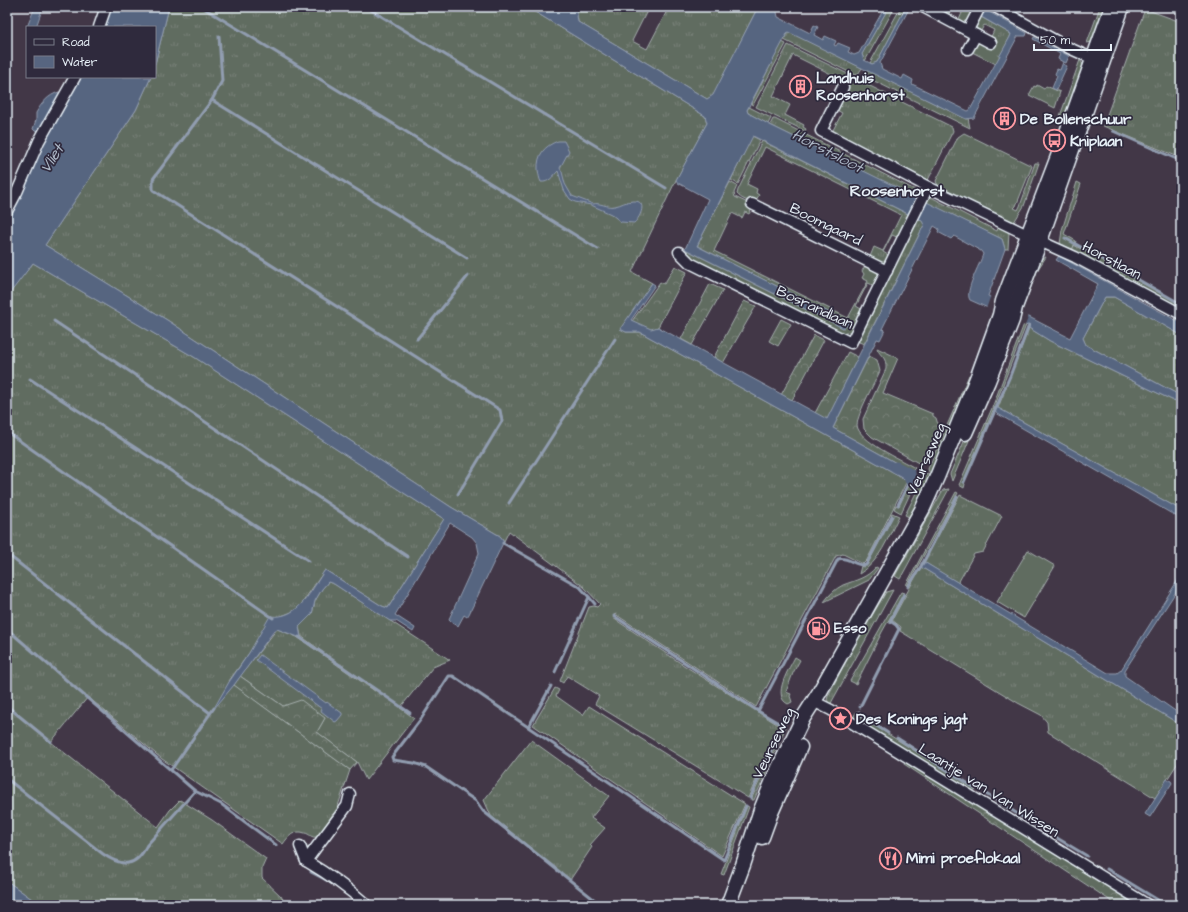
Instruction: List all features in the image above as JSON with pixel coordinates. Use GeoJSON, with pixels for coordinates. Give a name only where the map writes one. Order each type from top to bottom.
{"type":"FeatureCollection","features":[{"type":"Feature","properties":{"kind":"main road","name":"Veurseweg"},"geometry":{"type":"LineString","coordinates":[[1098,61],[1112,7]]}},
{"type":"Feature","properties":{"kind":"main road","name":"Veurseweg"},"geometry":{"type":"LineString","coordinates":[[728,905],[761,810],[774,778],[928,511],[970,423],[1007,310],[1098,61],[1122,7]]}},
{"type":"Feature","properties":{"kind":"main road","name":"Veurseweg"},"geometry":{"type":"LineString","coordinates":[[739,905],[770,815],[807,720]]}},
{"type":"Feature","properties":{"kind":"street"},"geometry":{"type":"LineString","coordinates":[[99,26],[106,7]]}},
{"type":"Feature","properties":{"kind":"street"},"geometry":{"type":"LineString","coordinates":[[924,7],[991,43]]}},
{"type":"Feature","properties":{"kind":"street"},"geometry":{"type":"LineString","coordinates":[[968,49],[975,16],[980,7]]}},
{"type":"Feature","properties":{"kind":"street"},"geometry":{"type":"LineString","coordinates":[[995,7],[1069,48],[1098,61]]}},
{"type":"Feature","properties":{"kind":"street"},"geometry":{"type":"LineString","coordinates":[[7,211],[39,141],[74,78]]}},
{"type":"Feature","properties":{"kind":"street","name":"Horstlaan"},"geometry":{"type":"LineString","coordinates":[[843,87],[821,130],[926,192],[1075,257],[1181,314]]}},
{"type":"Feature","properties":{"kind":"street","name":"Bosrandlaan"},"geometry":{"type":"LineString","coordinates":[[679,252],[690,263],[852,343],[926,192]]}},
{"type":"Feature","properties":{"kind":"street","name":"Boomgaard"},"geometry":{"type":"LineString","coordinates":[[752,204],[887,271]]}},
{"type":"Feature","properties":{"kind":"street","name":"Laantje van Van Wissen"},"geometry":{"type":"LineString","coordinates":[[816,703],[831,710],[1148,905]]}},
{"type":"Feature","properties":{"kind":"street"},"geometry":{"type":"LineString","coordinates":[[306,861],[347,806],[350,794]]}},
{"type":"Feature","properties":{"kind":"street"},"geometry":{"type":"LineString","coordinates":[[300,846],[306,861],[350,890],[367,905]]}},
{"type":"Feature","properties":{"kind":"green space"},"geometry":{"type":"Polygon","coordinates":[[[169,7],[527,7],[705,116],[707,123],[676,180],[632,272],[652,283],[621,329],[626,332],[640,332],[907,481],[867,560],[863,564],[843,554],[836,556],[756,707],[615,614],[613,618],[685,666],[780,726],[748,798],[595,704],[599,696],[567,676],[563,683],[560,681],[589,607],[597,607],[600,604],[584,587],[509,531],[504,541],[500,536],[451,507],[167,320],[45,245],[136,110],[151,78],[156,78],[156,60],[169,7]]]}},
{"type":"Feature","properties":{"kind":"green space"},"geometry":{"type":"Polygon","coordinates":[[[576,7],[649,7],[632,41],[647,49],[669,7],[758,7],[713,96],[707,99],[578,22],[576,7]]]}},
{"type":"Feature","properties":{"kind":"green space"},"geometry":{"type":"Polygon","coordinates":[[[889,7],[895,7],[865,61],[862,54],[889,7]]]}},
{"type":"Feature","properties":{"kind":"green space"},"geometry":{"type":"Polygon","coordinates":[[[901,7],[906,7],[877,62],[872,64],[870,63],[901,7]]]}},
{"type":"Feature","properties":{"kind":"green space"},"geometry":{"type":"Polygon","coordinates":[[[949,7],[964,7],[973,12],[969,19],[963,22],[959,20],[962,13],[953,8],[949,14],[946,13],[949,7]]]}},
{"type":"Feature","properties":{"kind":"green space"},"geometry":{"type":"Polygon","coordinates":[[[1100,7],[1109,7],[1096,41],[1087,43],[1100,7]]]}},
{"type":"Feature","properties":{"kind":"green space"},"geometry":{"type":"Polygon","coordinates":[[[1145,9],[1181,22],[1181,158],[1103,126],[1145,9]]]}},
{"type":"Feature","properties":{"kind":"green space"},"geometry":{"type":"Polygon","coordinates":[[[979,16],[1011,34],[996,64],[970,51],[976,41],[994,41],[991,37],[994,30],[984,25],[981,31],[975,27],[979,16]]]}},
{"type":"Feature","properties":{"kind":"green space"},"geometry":{"type":"Polygon","coordinates":[[[788,31],[862,68],[858,74],[855,75],[784,40],[788,31]]]}},
{"type":"Feature","properties":{"kind":"green space"},"geometry":{"type":"Polygon","coordinates":[[[782,42],[786,44],[753,105],[751,104],[782,42]]]}},
{"type":"Feature","properties":{"kind":"green space"},"geometry":{"type":"Polygon","coordinates":[[[788,45],[850,75],[847,82],[793,55],[773,96],[790,105],[785,115],[804,125],[803,127],[806,129],[805,131],[756,107],[788,45]]]}},
{"type":"Feature","properties":{"kind":"green space"},"geometry":{"type":"Polygon","coordinates":[[[1080,60],[1084,66],[1065,118],[1060,116],[1080,60]]]}},
{"type":"Feature","properties":{"kind":"green space"},"geometry":{"type":"Polygon","coordinates":[[[867,70],[966,119],[968,118],[970,128],[866,77],[865,73],[867,70]]]}},
{"type":"Feature","properties":{"kind":"green space"},"geometry":{"type":"Polygon","coordinates":[[[854,78],[952,127],[953,131],[928,180],[832,132],[842,113],[835,109],[854,78]]]}},
{"type":"Feature","properties":{"kind":"green space"},"geometry":{"type":"Polygon","coordinates":[[[1037,85],[1044,89],[1046,86],[1060,92],[1055,108],[1029,95],[1034,86],[1036,87],[1037,85]]]}},
{"type":"Feature","properties":{"kind":"green space"},"geometry":{"type":"Polygon","coordinates":[[[749,107],[771,118],[768,124],[748,113],[747,110],[749,107]]]}},
{"type":"Feature","properties":{"kind":"green space"},"geometry":{"type":"Polygon","coordinates":[[[773,119],[921,193],[919,199],[770,125],[773,119]]]}},
{"type":"Feature","properties":{"kind":"green space"},"geometry":{"type":"Polygon","coordinates":[[[964,133],[1032,166],[1014,208],[1018,210],[1035,163],[1039,163],[1024,206],[1014,222],[938,186],[936,181],[958,137],[964,133]]]}},
{"type":"Feature","properties":{"kind":"green space"},"geometry":{"type":"Polygon","coordinates":[[[752,136],[760,140],[738,184],[731,180],[752,136]]]}},
{"type":"Feature","properties":{"kind":"green space"},"geometry":{"type":"Polygon","coordinates":[[[762,141],[910,215],[899,238],[892,235],[883,252],[890,256],[888,259],[881,262],[869,259],[874,247],[883,251],[901,215],[765,147],[747,184],[757,189],[756,193],[759,195],[755,202],[745,200],[739,196],[737,194],[738,190],[762,141]]]}},
{"type":"Feature","properties":{"kind":"green space"},"geometry":{"type":"Polygon","coordinates":[[[730,182],[737,186],[734,193],[735,197],[753,207],[749,214],[745,212],[742,218],[732,213],[714,251],[848,318],[868,281],[862,278],[864,274],[862,271],[866,264],[876,270],[879,277],[875,286],[868,283],[856,306],[863,310],[855,326],[849,332],[840,334],[694,261],[683,252],[685,249],[843,328],[848,325],[848,322],[697,246],[730,182]]]}},
{"type":"Feature","properties":{"kind":"green space"},"geometry":{"type":"Polygon","coordinates":[[[1077,182],[1081,184],[1064,234],[1076,241],[1072,251],[1060,246],[1060,244],[1062,230],[1077,182]]]}},
{"type":"Feature","properties":{"kind":"green space"},"geometry":{"type":"Polygon","coordinates":[[[929,196],[997,231],[999,225],[1009,231],[1008,249],[1005,249],[1002,239],[925,202],[929,196]]]}},
{"type":"Feature","properties":{"kind":"green space"},"geometry":{"type":"Polygon","coordinates":[[[917,219],[923,221],[924,225],[864,344],[859,342],[858,337],[917,219]]]}},
{"type":"Feature","properties":{"kind":"green space"},"geometry":{"type":"Polygon","coordinates":[[[1074,245],[1181,305],[1181,311],[1072,251],[1074,245]]]}},
{"type":"Feature","properties":{"kind":"green space"},"geometry":{"type":"Polygon","coordinates":[[[1046,257],[1038,269],[996,376],[952,481],[950,474],[1013,328],[1038,260],[1046,257]]]}},
{"type":"Feature","properties":{"kind":"green space"},"geometry":{"type":"Polygon","coordinates":[[[33,263],[194,357],[444,519],[388,608],[382,606],[325,570],[300,606],[294,611],[279,617],[249,653],[229,681],[350,770],[337,809],[317,837],[298,832],[289,836],[283,844],[162,759],[88,697],[51,742],[158,827],[170,810],[180,800],[212,820],[266,859],[262,868],[262,878],[281,896],[286,905],[40,905],[7,881],[7,296],[33,263]]]}},
{"type":"Feature","properties":{"kind":"green space"},"geometry":{"type":"Polygon","coordinates":[[[675,266],[687,272],[658,327],[651,330],[632,321],[660,282],[664,284],[675,266]]]}},
{"type":"Feature","properties":{"kind":"green space"},"geometry":{"type":"Polygon","coordinates":[[[710,284],[723,290],[692,345],[681,339],[710,284]]]}},
{"type":"Feature","properties":{"kind":"green space"},"geometry":{"type":"Polygon","coordinates":[[[1105,297],[1114,297],[1181,335],[1181,396],[1086,345],[1083,338],[1105,297]]]}},
{"type":"Feature","properties":{"kind":"green space"},"geometry":{"type":"Polygon","coordinates":[[[744,301],[756,306],[723,363],[714,357],[744,301]]]}},
{"type":"Feature","properties":{"kind":"green space"},"geometry":{"type":"Polygon","coordinates":[[[781,319],[791,324],[778,346],[769,341],[781,319]]]}},
{"type":"Feature","properties":{"kind":"green space"},"geometry":{"type":"Polygon","coordinates":[[[1024,324],[1026,325],[994,408],[963,482],[965,484],[964,488],[959,485],[992,408],[1024,324]]]}},
{"type":"Feature","properties":{"kind":"green space"},"geometry":{"type":"Polygon","coordinates":[[[1029,328],[1050,341],[1172,400],[1181,401],[1181,510],[998,408],[1029,328]]]}},
{"type":"Feature","properties":{"kind":"green space"},"geometry":{"type":"Polygon","coordinates":[[[814,335],[824,340],[792,400],[781,395],[814,335]]]}},
{"type":"Feature","properties":{"kind":"green space"},"geometry":{"type":"Polygon","coordinates":[[[877,348],[898,358],[883,393],[933,414],[936,418],[939,428],[922,465],[872,437],[864,429],[863,419],[886,369],[884,359],[877,348]]]}},
{"type":"Feature","properties":{"kind":"green space"},"geometry":{"type":"Polygon","coordinates":[[[848,352],[858,357],[827,420],[815,413],[848,352]]]}},
{"type":"Feature","properties":{"kind":"green space"},"geometry":{"type":"Polygon","coordinates":[[[869,356],[877,360],[880,371],[858,420],[857,425],[859,431],[872,444],[915,468],[910,473],[898,464],[833,428],[869,356]]]}},
{"type":"Feature","properties":{"kind":"green space"},"geometry":{"type":"Polygon","coordinates":[[[969,375],[971,383],[935,475],[929,472],[928,469],[969,375]]]}},
{"type":"Feature","properties":{"kind":"green space"},"geometry":{"type":"Polygon","coordinates":[[[926,473],[934,477],[912,517],[909,517],[905,515],[926,473]]]}},
{"type":"Feature","properties":{"kind":"green space"},"geometry":{"type":"Polygon","coordinates":[[[912,479],[916,481],[901,513],[894,509],[896,505],[899,506],[912,479]]]}},
{"type":"Feature","properties":{"kind":"green space"},"geometry":{"type":"Polygon","coordinates":[[[949,489],[900,579],[895,576],[943,490],[949,489]]]}},
{"type":"Feature","properties":{"kind":"green space"},"geometry":{"type":"Polygon","coordinates":[[[956,492],[958,493],[907,586],[906,585],[956,492]]]}},
{"type":"Feature","properties":{"kind":"green space"},"geometry":{"type":"Polygon","coordinates":[[[960,495],[1002,516],[983,552],[974,554],[958,583],[924,562],[960,495]]]}},
{"type":"Feature","properties":{"kind":"green space"},"geometry":{"type":"Polygon","coordinates":[[[892,513],[899,516],[883,548],[873,563],[859,574],[861,566],[863,567],[867,565],[893,516],[891,515],[892,513]]]}},
{"type":"Feature","properties":{"kind":"green space"},"geometry":{"type":"Polygon","coordinates":[[[1028,550],[1055,566],[1024,618],[997,602],[1028,550]]]}},
{"type":"Feature","properties":{"kind":"green space"},"geometry":{"type":"Polygon","coordinates":[[[876,567],[878,568],[869,580],[824,602],[837,588],[865,576],[876,567]]]}},
{"type":"Feature","properties":{"kind":"green space"},"geometry":{"type":"Polygon","coordinates":[[[921,567],[1181,725],[1181,758],[1155,798],[1048,732],[1047,722],[1041,715],[1018,703],[900,631],[901,627],[892,620],[921,567]]]}},
{"type":"Feature","properties":{"kind":"green space"},"geometry":{"type":"Polygon","coordinates":[[[328,582],[334,584],[450,660],[433,667],[400,708],[414,718],[366,780],[357,762],[317,732],[325,718],[283,706],[240,676],[277,629],[297,637],[375,691],[301,636],[299,627],[312,614],[315,601],[328,582]]]}},
{"type":"Feature","properties":{"kind":"green space"},"geometry":{"type":"Polygon","coordinates":[[[893,590],[830,705],[827,700],[828,696],[850,653],[886,592],[893,590]]]}},
{"type":"Feature","properties":{"kind":"green space"},"geometry":{"type":"Polygon","coordinates":[[[901,592],[904,593],[882,632],[856,684],[850,681],[901,592]]]}},
{"type":"Feature","properties":{"kind":"green space"},"geometry":{"type":"Polygon","coordinates":[[[795,657],[800,660],[793,673],[786,692],[791,694],[790,696],[792,702],[788,704],[783,700],[781,688],[786,674],[795,657]]]}},
{"type":"Feature","properties":{"kind":"green space"},"geometry":{"type":"Polygon","coordinates":[[[240,676],[283,706],[301,700],[325,718],[317,732],[357,762],[350,770],[234,685],[240,676]]]}},
{"type":"Feature","properties":{"kind":"green space"},"geometry":{"type":"Polygon","coordinates":[[[555,688],[559,690],[556,696],[583,715],[589,706],[745,804],[722,856],[533,725],[555,688]]]}},
{"type":"Feature","properties":{"kind":"green space"},"geometry":{"type":"Polygon","coordinates":[[[857,711],[859,716],[976,789],[970,791],[852,719],[857,711]]]}},
{"type":"Feature","properties":{"kind":"green space"},"geometry":{"type":"Polygon","coordinates":[[[785,724],[785,729],[754,800],[751,800],[785,724]]]}},
{"type":"Feature","properties":{"kind":"green space"},"geometry":{"type":"Polygon","coordinates":[[[531,740],[609,796],[591,818],[605,828],[590,845],[592,847],[570,880],[491,816],[484,800],[531,740]]]}},
{"type":"Feature","properties":{"kind":"green space"},"geometry":{"type":"Polygon","coordinates":[[[906,761],[1136,905],[1117,905],[904,764],[906,761]]]}},
{"type":"Feature","properties":{"kind":"green space"},"geometry":{"type":"Polygon","coordinates":[[[747,806],[749,807],[724,875],[721,874],[747,806]]]}},
{"type":"Feature","properties":{"kind":"water"},"geometry":{"type":"Polygon","coordinates":[[[35,7],[43,7],[36,26],[27,26],[35,7]]]}},
{"type":"Feature","properties":{"kind":"water"},"geometry":{"type":"Polygon","coordinates":[[[111,7],[169,7],[156,60],[156,26],[104,26],[111,7]]]}},
{"type":"Feature","properties":{"kind":"water"},"geometry":{"type":"Polygon","coordinates":[[[527,7],[576,7],[578,22],[707,99],[713,95],[758,7],[779,7],[777,12],[778,17],[810,33],[814,25],[818,27],[814,35],[823,40],[825,36],[836,41],[834,45],[836,46],[838,43],[850,48],[848,52],[854,55],[859,53],[885,7],[889,7],[862,54],[864,60],[872,64],[877,62],[906,7],[910,7],[880,63],[882,69],[902,79],[904,75],[913,80],[912,84],[968,111],[970,110],[1011,34],[964,7],[980,7],[1027,33],[1026,36],[1018,36],[974,118],[966,119],[788,32],[747,110],[748,113],[770,125],[1002,239],[1005,249],[988,296],[1070,338],[1098,284],[1056,260],[1059,256],[1181,323],[1181,335],[1114,297],[1105,297],[1083,338],[1086,345],[1181,396],[1181,401],[1172,400],[1050,341],[1026,325],[970,300],[969,291],[983,254],[981,251],[954,236],[951,239],[938,232],[939,229],[934,226],[882,329],[885,330],[880,340],[877,339],[833,428],[898,464],[910,473],[907,481],[640,332],[626,332],[620,329],[652,283],[655,285],[631,320],[651,329],[658,327],[827,419],[924,225],[922,221],[753,136],[697,246],[848,322],[848,325],[843,328],[685,249],[708,199],[678,183],[676,180],[707,123],[705,116],[527,7]]]}},
{"type":"Feature","properties":{"kind":"water"},"geometry":{"type":"Polygon","coordinates":[[[1034,37],[1069,56],[1066,63],[1064,62],[1063,64],[1067,66],[1056,90],[1052,88],[1057,76],[1055,74],[1057,69],[1060,70],[1063,62],[1058,59],[1060,54],[1033,39],[1034,37]]]}},
{"type":"Feature","properties":{"kind":"water","name":"Vliet"},"geometry":{"type":"Polygon","coordinates":[[[79,78],[151,78],[136,110],[45,245],[167,320],[451,507],[500,536],[504,541],[469,614],[467,617],[464,615],[458,626],[449,619],[479,553],[477,543],[472,537],[450,523],[395,615],[415,628],[413,632],[396,621],[390,621],[334,584],[328,582],[315,601],[312,614],[299,627],[301,638],[277,629],[274,631],[234,685],[213,710],[229,682],[249,653],[270,616],[280,616],[289,613],[296,608],[303,602],[325,570],[382,606],[388,608],[444,519],[194,357],[33,263],[7,297],[7,217],[20,194],[48,134],[79,78]]]}},
{"type":"Feature","properties":{"kind":"water"},"geometry":{"type":"Polygon","coordinates":[[[59,92],[60,94],[40,130],[35,131],[33,129],[36,120],[36,113],[48,98],[59,92]]]}},
{"type":"Feature","properties":{"kind":"water"},"geometry":{"type":"Polygon","coordinates":[[[558,141],[564,141],[569,151],[560,168],[565,184],[572,196],[593,204],[609,206],[630,201],[638,201],[642,206],[642,209],[639,217],[634,223],[621,222],[611,214],[591,205],[575,202],[570,199],[564,190],[558,171],[549,180],[541,182],[538,170],[540,156],[545,148],[558,141]]]}},
{"type":"Feature","properties":{"kind":"water"},"geometry":{"type":"Polygon","coordinates":[[[994,408],[998,408],[1181,510],[1181,519],[996,413],[994,408]]]}},
{"type":"Feature","properties":{"kind":"water"},"geometry":{"type":"Polygon","coordinates":[[[924,562],[1108,673],[1117,673],[1121,670],[1181,575],[1181,584],[1125,670],[1125,676],[1181,715],[1181,725],[921,567],[921,563],[924,562]]]}},
{"type":"Feature","properties":{"kind":"water"},"geometry":{"type":"Polygon","coordinates":[[[260,655],[326,703],[327,702],[342,713],[342,715],[335,722],[321,711],[322,709],[256,660],[260,655]]]}},
{"type":"Feature","properties":{"kind":"water"},"geometry":{"type":"Polygon","coordinates":[[[1167,779],[1172,783],[1150,817],[1145,814],[1167,779]]]}},
{"type":"Feature","properties":{"kind":"water"},"geometry":{"type":"Polygon","coordinates":[[[7,881],[40,905],[17,905],[7,898],[7,881]]]}},
{"type":"Feature","properties":{"kind":"pier"},"geometry":{"type":"Polygon","coordinates":[[[991,295],[1029,315],[1025,326],[986,309],[991,295]]]}},
{"type":"Feature","properties":{"kind":"waterway"},"geometry":{"type":"LineString","coordinates":[[202,7],[598,249]]}},
{"type":"Feature","properties":{"kind":"waterway"},"geometry":{"type":"LineString","coordinates":[[366,7],[666,188]]}},
{"type":"Feature","properties":{"kind":"waterway"},"geometry":{"type":"LineString","coordinates":[[219,36],[222,81],[212,100],[153,179],[153,190],[500,410],[502,421],[458,494]]}},
{"type":"Feature","properties":{"kind":"waterway"},"geometry":{"type":"LineString","coordinates":[[212,100],[467,258]]}},
{"type":"Feature","properties":{"kind":"waterway"},"geometry":{"type":"LineString","coordinates":[[1113,131],[1181,161]]}},
{"type":"Feature","properties":{"kind":"waterway"},"geometry":{"type":"LineString","coordinates":[[1065,238],[1181,304]]}},
{"type":"Feature","properties":{"kind":"waterway"},"geometry":{"type":"LineString","coordinates":[[417,339],[468,276]]}},
{"type":"Feature","properties":{"kind":"waterway"},"geometry":{"type":"LineString","coordinates":[[54,321],[408,557]]}},
{"type":"Feature","properties":{"kind":"waterway"},"geometry":{"type":"LineString","coordinates":[[964,482],[1010,376],[1029,325]]}},
{"type":"Feature","properties":{"kind":"waterway"},"geometry":{"type":"LineString","coordinates":[[509,503],[615,339]]}},
{"type":"Feature","properties":{"kind":"waterway"},"geometry":{"type":"LineString","coordinates":[[30,379],[309,561]]}},
{"type":"Feature","properties":{"kind":"waterway"},"geometry":{"type":"LineString","coordinates":[[7,432],[273,618]]}},
{"type":"Feature","properties":{"kind":"waterway"},"geometry":{"type":"LineString","coordinates":[[896,467],[910,474],[910,480]]}},
{"type":"Feature","properties":{"kind":"waterway"},"geometry":{"type":"LineString","coordinates":[[898,505],[910,480]]}},
{"type":"Feature","properties":{"kind":"waterway"},"geometry":{"type":"LineString","coordinates":[[908,587],[923,563],[957,497]]}},
{"type":"Feature","properties":{"kind":"waterway"},"geometry":{"type":"LineString","coordinates":[[758,711],[838,559],[842,558],[866,565],[892,516]]}},
{"type":"Feature","properties":{"kind":"waterway"},"geometry":{"type":"LineString","coordinates":[[503,543],[580,587],[589,597],[555,672]]}},
{"type":"Feature","properties":{"kind":"waterway"},"geometry":{"type":"LineString","coordinates":[[7,554],[210,713]]}},
{"type":"Feature","properties":{"kind":"waterway"},"geometry":{"type":"LineString","coordinates":[[860,707],[899,629],[890,621],[904,594]]}},
{"type":"Feature","properties":{"kind":"waterway"},"geometry":{"type":"LineString","coordinates":[[589,597],[595,604]]}},
{"type":"Feature","properties":{"kind":"waterway"},"geometry":{"type":"LineString","coordinates":[[614,616],[758,711],[782,725],[750,798]]}},
{"type":"Feature","properties":{"kind":"waterway"},"geometry":{"type":"LineString","coordinates":[[7,629],[195,791]]}},
{"type":"Feature","properties":{"kind":"waterway"},"geometry":{"type":"LineString","coordinates":[[299,637],[410,713]]}},
{"type":"Feature","properties":{"kind":"waterway"},"geometry":{"type":"LineString","coordinates":[[601,905],[483,811],[476,801],[426,767],[414,763],[393,760],[392,757],[421,719],[449,676],[453,676],[724,860],[746,806]]}},
{"type":"Feature","properties":{"kind":"waterway"},"geometry":{"type":"LineString","coordinates":[[529,726],[551,686]]}},
{"type":"Feature","properties":{"kind":"waterway"},"geometry":{"type":"LineString","coordinates":[[7,706],[51,742]]}},
{"type":"Feature","properties":{"kind":"waterway"},"geometry":{"type":"LineString","coordinates":[[171,770],[214,708]]}},
{"type":"Feature","properties":{"kind":"waterway"},"geometry":{"type":"LineString","coordinates":[[859,712],[860,715],[888,733]]}},
{"type":"Feature","properties":{"kind":"waterway"},"geometry":{"type":"LineString","coordinates":[[897,738],[975,788]]}},
{"type":"Feature","properties":{"kind":"waterway"},"geometry":{"type":"LineString","coordinates":[[7,779],[103,854],[122,863],[128,863],[138,858],[143,853],[147,845],[195,791],[221,804],[276,845]]}},
{"type":"Feature","properties":{"kind":"waterway"},"geometry":{"type":"LineString","coordinates":[[986,794],[1045,831]]}},
{"type":"Feature","properties":{"kind":"waterway"},"geometry":{"type":"LineString","coordinates":[[1057,838],[1087,856]]}},
{"type":"Feature","properties":{"kind":"waterway"},"geometry":{"type":"LineString","coordinates":[[1107,869],[1166,905]]}},
{"type":"Feature","properties":{"kind":"waterway"},"geometry":{"type":"LineString","coordinates":[[311,872],[334,884]]}},
{"type":"Feature","properties":{"kind":"place","name":"Landhuis Roosenhorst"},"geometry":{"type":"Point","coordinates":[801,87]}},
{"type":"Feature","properties":{"kind":"place","name":"De Bollenschuur"},"geometry":{"type":"Point","coordinates":[1004,119]}},
{"type":"Feature","properties":{"kind":"place","name":"Kniplaan"},"geometry":{"type":"Point","coordinates":[1055,141]}},
{"type":"Feature","properties":{"kind":"place","name":"Esso"},"geometry":{"type":"Point","coordinates":[818,628]}},
{"type":"Feature","properties":{"kind":"place","name":"Des Konings jagt"},"geometry":{"type":"Point","coordinates":[840,719]}},
{"type":"Feature","properties":{"kind":"place","name":"Mimi proeflokaal"},"geometry":{"type":"Point","coordinates":[890,858]}},
{"type":"Feature","properties":{"kind":"district","name":"Roosenhorst"},"geometry":{"type":"Point","coordinates":[897,190]}},
{"type":"Feature","properties":{"kind":"water label","name":"Horstsloot"},"geometry":{"type":"Point","coordinates":[828,150]}}]}
